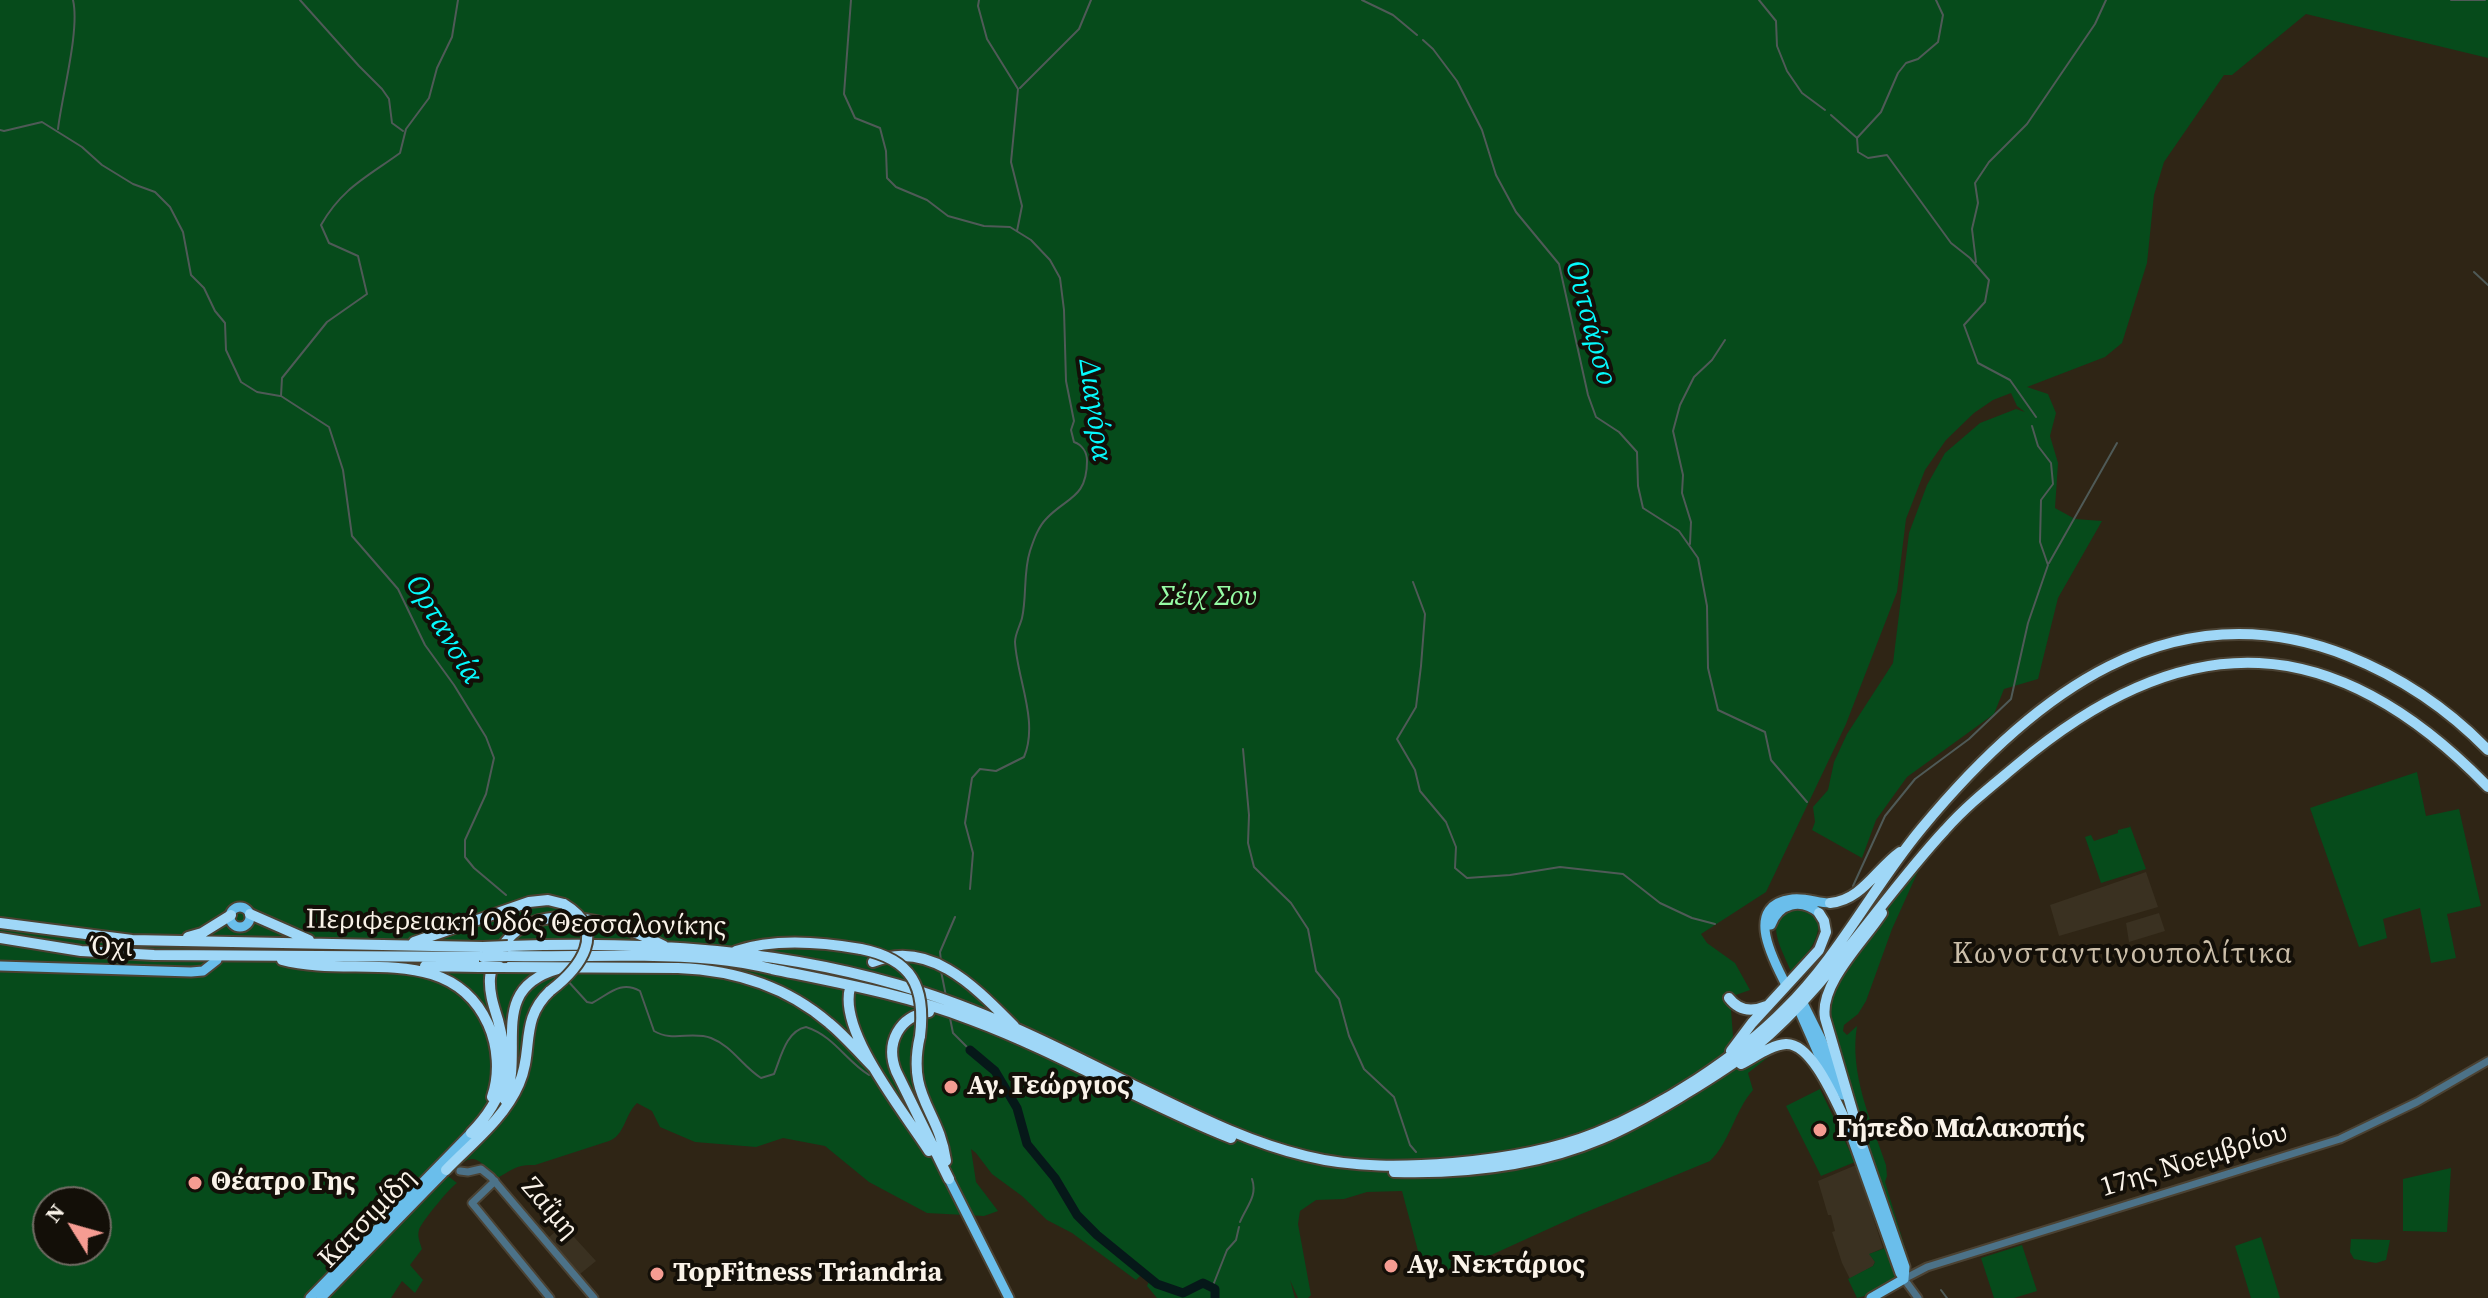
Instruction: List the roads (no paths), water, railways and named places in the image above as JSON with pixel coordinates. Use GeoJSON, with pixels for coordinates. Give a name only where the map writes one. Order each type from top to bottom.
{"type":"FeatureCollection","features":[{"type":"Feature","properties":{"kind":"highway","name":"Περιφερειακή Οδός Θεσσαλονίκης"},"geometry":{"type":"LineString","coordinates":[[955,1013],[1018,1031],[1251,1139],[1320,1159],[1394,1166],[1509,1156],[1568,1143],[1631,1116],[1722,1061],[1760,1033],[1807,987],[1908,847],[1983,760],[2048,705],[2115,662],[2143,650],[2184,638],[2223,634],[2293,638],[2338,652],[2411,686],[2443,709],[2488,750]]}},
{"type":"Feature","properties":{"kind":"highway","name":"Περιφερειακή Οδός Θεσσαλονίκης"},"geometry":{"type":"LineString","coordinates":[[0,941],[81,951],[271,957],[482,957],[507,951],[574,944],[734,952],[845,972],[937,1006],[1007,1034],[1197,1125],[1284,1157],[1334,1168],[1412,1173],[1498,1166],[1572,1150],[1618,1132],[1706,1081],[1751,1050],[1796,1010],[1896,885],[1953,821],[2059,731],[2131,689],[2178,673],[2212,666],[2287,664],[2327,676],[2385,701],[2419,725],[2488,787]]}},
{"type":"Feature","properties":{"kind":"highway"},"geometry":{"type":"LineString","coordinates":[[1830,903],[1857,894],[1883,864],[1908,847]]}},
{"type":"Feature","properties":{"kind":"highway"},"geometry":{"type":"LineString","coordinates":[[1862,1144],[1825,1018],[1824,1002],[1839,973],[1888,903],[1896,885]]}},
{"type":"Feature","properties":{"kind":"highway"},"geometry":{"type":"LineString","coordinates":[[403,946],[529,902],[548,900],[564,904],[582,922],[586,947],[583,958],[576,969],[550,991],[531,1017],[526,1061],[518,1086],[501,1115],[476,1134]]}},
{"type":"Feature","properties":{"kind":"highway"},"geometry":{"type":"LineString","coordinates":[[1722,1061],[1752,1023],[1805,968],[1823,942],[1825,926],[1819,913]]}},
{"type":"Feature","properties":{"kind":"highway"},"geometry":{"type":"LineString","coordinates":[[250,914],[319,943]]}},
{"type":"Feature","properties":{"kind":"highway"},"geometry":{"type":"LineString","coordinates":[[476,1134],[495,1104],[504,1079],[505,1050],[490,979],[496,956],[512,934],[532,922],[566,917],[629,930],[667,947]]}},
{"type":"Feature","properties":{"kind":"highway","name":"Περιφερειακή Οδός Θεσσαλονίκης"},"geometry":{"type":"LineString","coordinates":[[0,923],[132,940],[403,946],[482,957]]}},
{"type":"Feature","properties":{"kind":"highway"},"geometry":{"type":"LineString","coordinates":[[174,940],[232,927]]}},
{"type":"Feature","properties":{"kind":"highway"},"geometry":{"type":"LineString","coordinates":[[734,952],[773,943],[861,949],[894,960],[913,978],[922,1003],[916,1079],[939,1135],[946,1160],[944,1166]]}},
{"type":"Feature","properties":{"kind":"highway","name":"Περιφερειακή Οδός Θεσσαλονίκης"},"geometry":{"type":"LineString","coordinates":[[507,951],[663,956],[754,963],[937,1006]]}},
{"type":"Feature","properties":{"kind":"highway"},"geometry":{"type":"LineString","coordinates":[[873,962],[900,956],[935,962],[985,996],[1018,1031]]}},
{"type":"Feature","properties":{"kind":"highway"},"geometry":{"type":"LineString","coordinates":[[271,957],[295,964],[399,968],[434,973],[450,980],[471,997],[488,1023],[496,1050],[495,1086],[476,1134]]}},
{"type":"Feature","properties":{"kind":"highway"},"geometry":{"type":"LineString","coordinates":[[399,968],[482,957],[500,967],[772,969]]}},
{"type":"Feature","properties":{"kind":"highway"},"geometry":{"type":"LineString","coordinates":[[446,1170],[501,1107],[509,1088],[513,1059],[511,1021],[517,999],[526,986],[538,977],[568,967]]}},
{"type":"Feature","properties":{"kind":"highway"},"geometry":{"type":"LineString","coordinates":[[706,969],[766,984],[802,1003],[837,1030],[873,1067]]}},
{"type":"Feature","properties":{"kind":"highway"},"geometry":{"type":"LineString","coordinates":[[850,988],[847,1001],[850,1020],[873,1067],[949,1179]]}},
{"type":"Feature","properties":{"kind":"highway"},"geometry":{"type":"LineString","coordinates":[[1729,998],[1746,1009],[1758,1009],[1772,1003]]}},
{"type":"Feature","properties":{"kind":"highway"},"geometry":{"type":"LineString","coordinates":[[937,1006],[908,1020],[897,1031],[891,1050],[896,1071],[949,1179]]}},
{"type":"Feature","properties":{"kind":"highway"},"geometry":{"type":"LineString","coordinates":[[1706,1081],[1778,1046],[1797,1045],[1812,1059],[1848,1126]]}},
{"type":"Feature","properties":{"kind":"main road"},"geometry":{"type":"LineString","coordinates":[[1819,913],[1797,903],[1781,909],[1772,920],[1772,945],[1787,982],[1766,942],[1766,920],[1770,911],[1778,904],[1793,899],[1830,903]]}},
{"type":"Feature","properties":{"kind":"main road"},"geometry":{"type":"LineString","coordinates":[[241,907],[250,914],[249,923],[232,927],[235,909],[241,907]]}},
{"type":"Feature","properties":{"kind":"main road","name":"Όχι"},"geometry":{"type":"LineString","coordinates":[[0,966],[191,972],[203,971],[217,960]]}},
{"type":"Feature","properties":{"kind":"main road"},"geometry":{"type":"LineString","coordinates":[[1801,1008],[1824,1045],[1862,1144],[1905,1267],[1904,1279],[1801,1008]]}},
{"type":"Feature","properties":{"kind":"main road","name":"Κατσιμίδη"},"geometry":{"type":"LineString","coordinates":[[310,1298],[476,1134]]}},
{"type":"Feature","properties":{"kind":"main road","name":"Κατσιμίδη"},"geometry":{"type":"LineString","coordinates":[[321,1298],[446,1170]]}},
{"type":"Feature","properties":{"kind":"main road"},"geometry":{"type":"LineString","coordinates":[[949,1179],[1009,1298]]}},
{"type":"Feature","properties":{"kind":"main road"},"geometry":{"type":"LineString","coordinates":[[1871,1298],[1904,1279]]}},
{"type":"Feature","properties":{"kind":"street","name":"17ης Νοεμβρίου"},"geometry":{"type":"LineString","coordinates":[[1904,1279],[1933,1264],[2340,1139],[2417,1102],[2488,1061]]}},
{"type":"Feature","properties":{"kind":"street","name":"Ζαΐμη"},"geometry":{"type":"LineString","coordinates":[[460,1171],[481,1169],[495,1181],[594,1298]]}},
{"type":"Feature","properties":{"kind":"street"},"geometry":{"type":"LineString","coordinates":[[495,1181],[472,1203],[550,1298]]}},
{"type":"Feature","properties":{"kind":"street"},"geometry":{"type":"LineString","coordinates":[[1904,1279],[1918,1298]]}},
{"type":"Feature","properties":{"kind":"waterway","name":"Ορτανσία"},"geometry":{"type":"LineString","coordinates":[[58,129],[74,28],[73,0]]}},
{"type":"Feature","properties":{"kind":"waterway","name":"Ορτανσία"},"geometry":{"type":"LineString","coordinates":[[300,0],[382,89],[389,99],[392,123],[403,131]]}},
{"type":"Feature","properties":{"kind":"waterway","name":"Ορτανσία"},"geometry":{"type":"LineString","coordinates":[[458,0],[452,37],[437,68],[429,98],[406,129],[400,153],[347,192],[321,225],[329,243],[358,256],[367,294],[327,322],[282,378],[281,396],[329,427],[343,470],[352,536],[398,589],[425,645],[486,737],[494,758],[486,794],[465,840],[465,857],[506,895]]}},
{"type":"Feature","properties":{"kind":"waterway","name":"Διαγόρα"},"geometry":{"type":"LineString","coordinates":[[851,0],[844,94],[855,118],[880,128],[886,151],[887,178],[896,187],[927,200],[948,216],[984,226],[1010,227],[1031,240],[1050,260],[1060,278],[1066,381],[1074,421],[1071,430],[1074,442],[1084,449],[1087,458],[1084,483],[1080,490],[1044,522],[1030,551],[1023,610],[1015,642],[1028,715],[1028,743],[1024,757],[996,771],[980,769],[972,778],[965,823],[973,853],[970,889]]}},
{"type":"Feature","properties":{"kind":"waterway"},"geometry":{"type":"LineString","coordinates":[[979,0],[987,39],[1018,89],[1011,162],[1022,206],[1017,231]]}},
{"type":"Feature","properties":{"kind":"waterway"},"geometry":{"type":"LineString","coordinates":[[1020,88],[1079,29],[1091,0]]}},
{"type":"Feature","properties":{"kind":"waterway","name":"Ουτσάρσο"},"geometry":{"type":"LineString","coordinates":[[1362,0],[1393,15],[1417,35]]}},
{"type":"Feature","properties":{"kind":"waterway"},"geometry":{"type":"LineString","coordinates":[[1759,0],[1776,21],[1777,46],[1787,71],[1802,93],[1825,110]]}},
{"type":"Feature","properties":{"kind":"waterway"},"geometry":{"type":"LineString","coordinates":[[1936,0],[1943,15],[1938,42],[1918,59],[1906,63],[1898,73],[1881,112],[1857,138],[1858,152],[1868,158],[1887,155],[1951,243],[1970,258],[1989,280],[1985,302],[1964,325],[1978,363],[2010,380],[2036,417]]}},
{"type":"Feature","properties":{"kind":"waterway"},"geometry":{"type":"LineString","coordinates":[[1976,262],[1972,229],[1978,203],[1975,183],[1989,162],[2027,124],[2095,24],[2106,0]]}},
{"type":"Feature","properties":{"kind":"waterway"},"geometry":{"type":"LineString","coordinates":[[2451,0],[2485,0]]}},
{"type":"Feature","properties":{"kind":"waterway","name":"Ουτσάρσο"},"geometry":{"type":"LineString","coordinates":[[1423,40],[1457,81],[1482,130],[1496,175],[1516,212],[1559,264],[1588,395],[1596,417],[1619,432],[1637,452],[1638,486],[1643,508],[1679,531],[1698,558],[1707,606],[1708,668],[1718,710],[1765,732],[1771,760],[1807,802]]}},
{"type":"Feature","properties":{"kind":"waterway"},"geometry":{"type":"LineString","coordinates":[[1831,115],[1857,138]]}},
{"type":"Feature","properties":{"kind":"waterway","name":"Ορτανσία"},"geometry":{"type":"LineString","coordinates":[[0,130],[42,122],[82,147],[102,165],[133,184],[155,192],[170,207],[183,232],[191,275],[204,288],[215,311],[225,323],[226,350],[241,382],[257,392],[280,396]]}},
{"type":"Feature","properties":{"kind":"waterway"},"geometry":{"type":"LineString","coordinates":[[2474,272],[2488,285]]}},
{"type":"Feature","properties":{"kind":"waterway"},"geometry":{"type":"LineString","coordinates":[[1690,544],[1691,522],[1682,493],[1683,475],[1673,431],[1680,405],[1694,377],[1712,360],[1725,340]]}},
{"type":"Feature","properties":{"kind":"waterway"},"geometry":{"type":"LineString","coordinates":[[1853,886],[1885,816],[1915,779],[1969,739],[2011,699],[2028,623],[2048,565],[2040,542],[2041,500],[2053,484],[2051,463],[2038,446],[2032,426]]}},
{"type":"Feature","properties":{"kind":"waterway"},"geometry":{"type":"LineString","coordinates":[[2049,563],[2117,443]]}},
{"type":"Feature","properties":{"kind":"waterway"},"geometry":{"type":"LineString","coordinates":[[1413,582],[1425,614],[1421,666],[1416,707],[1397,739],[1415,770],[1420,791],[1446,822],[1456,847],[1455,868],[1467,878],[1560,867],[1623,874],[1660,903],[1692,918],[1715,924]]}},
{"type":"Feature","properties":{"kind":"waterway"},"geometry":{"type":"LineString","coordinates":[[1243,749],[1249,815],[1248,843],[1254,867],[1291,903],[1308,929],[1316,971],[1339,999],[1349,1036],[1364,1069],[1394,1097],[1410,1145],[1416,1152]]}},
{"type":"Feature","properties":{"kind":"waterway"},"geometry":{"type":"LineString","coordinates":[[941,961],[940,952],[955,917]]}},
{"type":"Feature","properties":{"kind":"waterway"},"geometry":{"type":"LineString","coordinates":[[941,971],[946,996]]}},
{"type":"Feature","properties":{"kind":"waterway","name":"Ορτανσία"},"geometry":{"type":"LineString","coordinates":[[567,980],[587,1002],[592,1003],[621,988],[640,991],[654,1031],[668,1036],[711,1038],[725,1046],[761,1078],[774,1074],[789,1039],[799,1029],[806,1027],[832,1042],[869,1075]]}},
{"type":"Feature","properties":{"kind":"waterway"},"geometry":{"type":"LineString","coordinates":[[950,1018],[953,1033],[970,1050]]}},
{"type":"Feature","properties":{"kind":"waterway"},"geometry":{"type":"LineString","coordinates":[[970,1050],[995,1071],[1017,1108],[1027,1144],[1055,1178],[1077,1215],[1157,1284],[1183,1293],[1203,1283],[1215,1289],[1215,1298]]}},
{"type":"Feature","properties":{"kind":"waterway"},"geometry":{"type":"LineString","coordinates":[[1240,1222],[1252,1196],[1252,1179]]}},
{"type":"Feature","properties":{"kind":"waterway"},"geometry":{"type":"LineString","coordinates":[[1212,1288],[1227,1250],[1236,1240],[1239,1227]]}},
{"type":"Feature","properties":{"kind":"waterway"},"geometry":{"type":"LineString","coordinates":[[1941,1290],[1947,1298]]}},
{"type":"Feature","properties":{"kind":"place","name":"Αγ. Γεώργιος"},"geometry":{"type":"Point","coordinates":[951,1087]}},
{"type":"Feature","properties":{"kind":"place","name":"Γήπεδο Μαλακοπής"},"geometry":{"type":"Point","coordinates":[1820,1130]}},
{"type":"Feature","properties":{"kind":"place","name":"Θέατρο Γης"},"geometry":{"type":"Point","coordinates":[195,1183]}},
{"type":"Feature","properties":{"kind":"place","name":"Αγ. Νεκτάριος"},"geometry":{"type":"Point","coordinates":[1391,1266]}},
{"type":"Feature","properties":{"kind":"place","name":"TopFitness Triandria"},"geometry":{"type":"Point","coordinates":[657,1274]}},
{"type":"Feature","properties":{"kind":"district","name":"Κωνσταντινουπολίτικα"},"geometry":{"type":"Point","coordinates":[2123,955]}},
{"type":"Feature","properties":{"kind":"park label","name":"Σέιχ Σου"},"geometry":{"type":"Point","coordinates":[1208,598]}}]}
